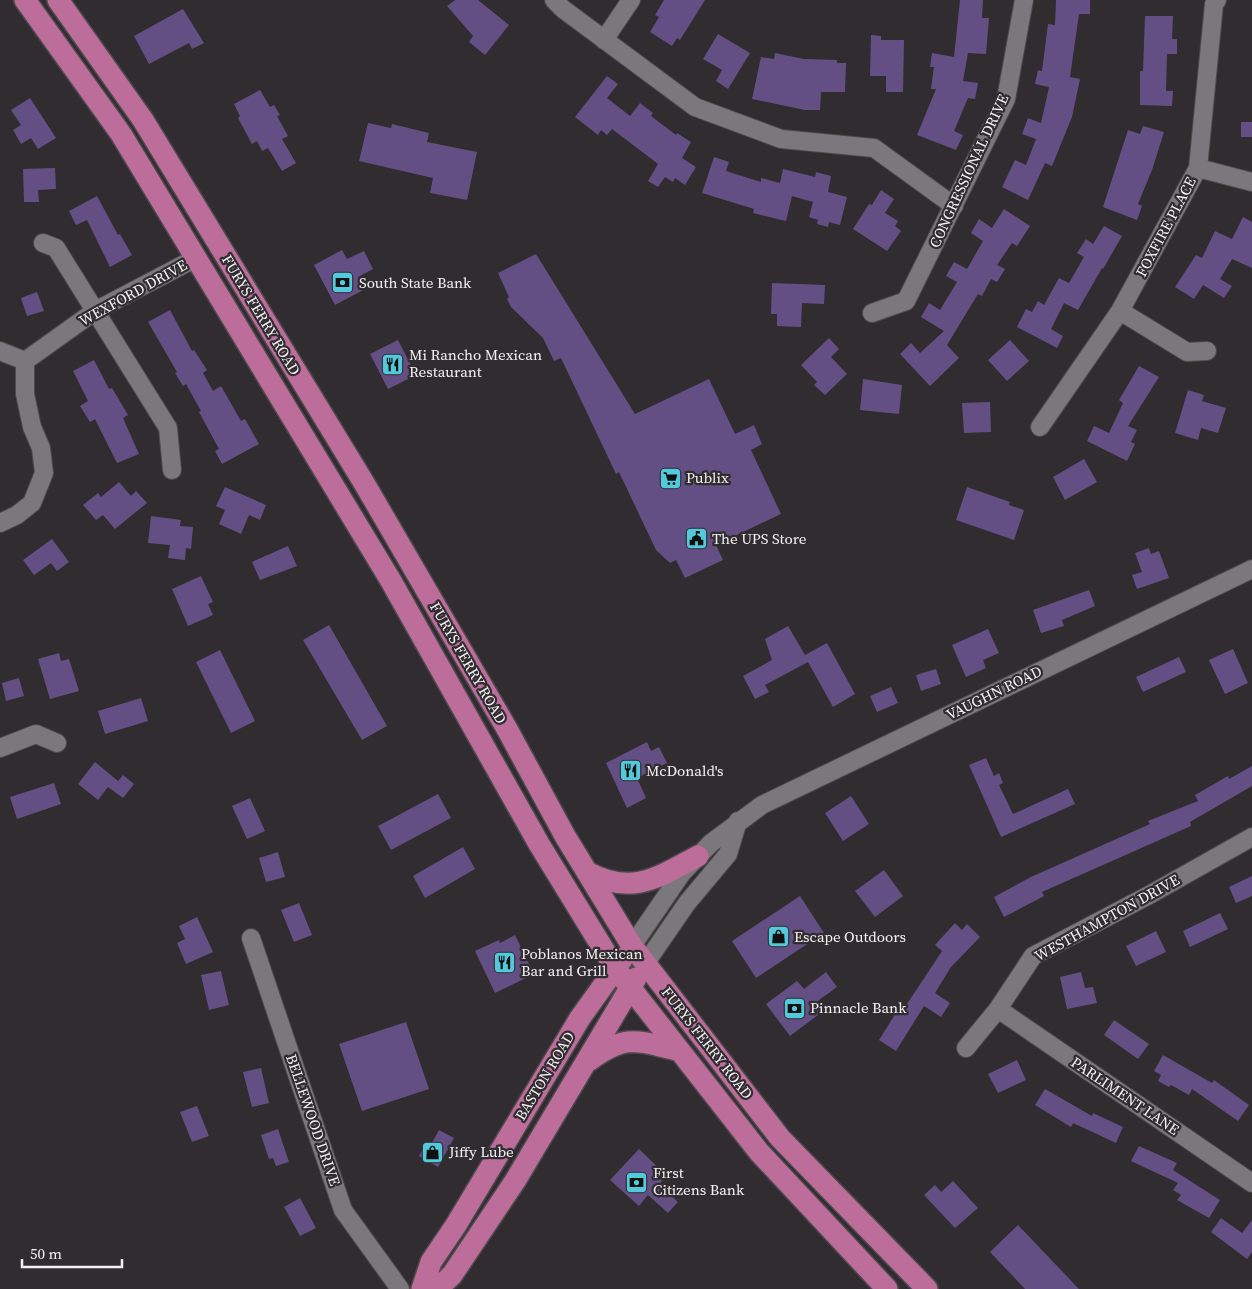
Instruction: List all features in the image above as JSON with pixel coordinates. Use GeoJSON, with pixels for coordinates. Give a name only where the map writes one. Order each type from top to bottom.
{"type":"FeatureCollection","features":[{"type":"Feature","properties":{"kind":"main road","name":"FURYS FERRY ROAD"},"geometry":{"type":"LineString","coordinates":[[25,0],[121,134],[391,581],[539,844],[615,968],[759,1152],[887,1289]]}},
{"type":"Feature","properties":{"kind":"main road","name":"FURYS FERRY ROAD"},"geometry":{"type":"LineString","coordinates":[[58,0],[142,120],[364,483],[587,872],[632,946],[780,1138],[926,1289]]}},
{"type":"Feature","properties":{"kind":"main road"},"geometry":{"type":"LineString","coordinates":[[587,872],[604,882],[628,885],[659,878],[698,856]]}},
{"type":"Feature","properties":{"kind":"main road","name":"BASTON ROAD"},"geometry":{"type":"LineString","coordinates":[[422,1289],[431,1262],[456,1225],[580,1018],[632,946]]}},
{"type":"Feature","properties":{"kind":"main road","name":"BASTON ROAD"},"geometry":{"type":"LineString","coordinates":[[437,1289],[452,1275],[516,1181],[645,964]]}},
{"type":"Feature","properties":{"kind":"main road"},"geometry":{"type":"LineString","coordinates":[[585,1063],[609,1046],[636,1040],[680,1051]]}},
{"type":"Feature","properties":{"kind":"street"},"geometry":{"type":"LineString","coordinates":[[554,0],[562,9],[695,107],[782,139],[874,148],[954,206]]}},
{"type":"Feature","properties":{"kind":"street"},"geometry":{"type":"LineString","coordinates":[[604,40],[631,0]]}},
{"type":"Feature","properties":{"kind":"street","name":"CONGRESSIONAL DRIVE"},"geometry":{"type":"LineString","coordinates":[[872,313],[906,301],[1006,99],[1024,0]]}},
{"type":"Feature","properties":{"kind":"street","name":"FOXFIRE PLACE"},"geometry":{"type":"LineString","coordinates":[[1040,427],[1120,311],[1198,168],[1214,4],[1217,0]]}},
{"type":"Feature","properties":{"kind":"street"},"geometry":{"type":"LineString","coordinates":[[1198,168],[1252,182]]}},
{"type":"Feature","properties":{"kind":"street"},"geometry":{"type":"LineString","coordinates":[[43,243],[56,248],[168,428],[172,470]]}},
{"type":"Feature","properties":{"kind":"street","name":"WEXFORD DRIVE"},"geometry":{"type":"LineString","coordinates":[[25,361],[95,311],[196,258]]}},
{"type":"Feature","properties":{"kind":"street"},"geometry":{"type":"LineString","coordinates":[[1120,311],[1187,352],[1207,351]]}},
{"type":"Feature","properties":{"kind":"street"},"geometry":{"type":"LineString","coordinates":[[0,351],[25,361],[25,394],[32,427],[41,448],[44,473],[32,503],[17,515],[0,524]]}},
{"type":"Feature","properties":{"kind":"street","name":"VAUGHN ROAD"},"geometry":{"type":"LineString","coordinates":[[632,946],[682,873],[698,856],[738,821],[762,805],[1252,569]]}},
{"type":"Feature","properties":{"kind":"street"},"geometry":{"type":"LineString","coordinates":[[0,748],[36,734],[57,743]]}},
{"type":"Feature","properties":{"kind":"street"},"geometry":{"type":"LineString","coordinates":[[645,964],[687,903],[728,854],[738,821]]}},
{"type":"Feature","properties":{"kind":"street","name":"WESTHAMPTON DRIVE"},"geometry":{"type":"LineString","coordinates":[[966,1048],[998,1008],[1032,956],[1151,894],[1252,837]]}},
{"type":"Feature","properties":{"kind":"street","name":"BELLEWOOD DRIVE"},"geometry":{"type":"LineString","coordinates":[[251,938],[343,1210],[400,1289]]}},
{"type":"Feature","properties":{"kind":"street","name":"PARLIMENT LANE"},"geometry":{"type":"LineString","coordinates":[[998,1008],[1252,1183]]}},
{"type":"Feature","properties":{"kind":"building"},"geometry":{"type":"Polygon","coordinates":[[[455,0],[478,0],[509,25],[485,55],[469,42],[473,36],[447,6],[455,0]]]}},
{"type":"Feature","properties":{"kind":"building"},"geometry":{"type":"Polygon","coordinates":[[[664,0],[705,0],[680,40],[677,38],[672,46],[650,32],[659,17],[655,15],[664,0]]]}},
{"type":"Feature","properties":{"kind":"building"},"geometry":{"type":"Polygon","coordinates":[[[960,0],[983,0],[982,18],[989,18],[986,54],[968,53],[963,81],[978,83],[975,99],[968,98],[954,131],[963,135],[956,150],[917,135],[936,89],[931,89],[934,67],[930,67],[932,53],[954,57],[960,0]]]}},
{"type":"Feature","properties":{"kind":"building"},"geometry":{"type":"Polygon","coordinates":[[[1056,0],[1090,0],[1090,14],[1079,14],[1070,77],[1080,79],[1072,117],[1052,166],[1045,163],[1028,200],[1002,187],[1015,160],[1026,165],[1036,139],[1022,134],[1028,118],[1041,123],[1049,87],[1035,84],[1038,70],[1042,71],[1048,24],[1055,25],[1056,0]]]}},
{"type":"Feature","properties":{"kind":"building"},"geometry":{"type":"Polygon","coordinates":[[[183,9],[204,43],[192,49],[189,43],[149,64],[134,36],[183,9]]]}},
{"type":"Feature","properties":{"kind":"building"},"geometry":{"type":"Polygon","coordinates":[[[1145,16],[1173,16],[1172,39],[1177,39],[1177,54],[1167,54],[1166,91],[1173,91],[1172,106],[1140,105],[1140,71],[1143,71],[1145,16]]]}},
{"type":"Feature","properties":{"kind":"building"},"geometry":{"type":"Polygon","coordinates":[[[718,34],[750,53],[728,89],[716,81],[722,70],[703,59],[718,34]]]}},
{"type":"Feature","properties":{"kind":"building"},"geometry":{"type":"Polygon","coordinates":[[[871,35],[881,36],[881,40],[904,40],[903,92],[886,92],[886,76],[870,76],[871,35]]]}},
{"type":"Feature","properties":{"kind":"building"},"geometry":{"type":"Polygon","coordinates":[[[775,53],[804,59],[837,60],[837,63],[846,63],[845,92],[821,92],[820,110],[805,110],[752,99],[761,57],[774,59],[775,53]]]}},
{"type":"Feature","properties":{"kind":"building"},"geometry":{"type":"Polygon","coordinates":[[[607,76],[618,84],[607,98],[630,116],[640,103],[653,113],[651,116],[676,135],[677,133],[691,142],[682,158],[696,167],[685,185],[675,178],[673,182],[665,177],[658,187],[648,181],[658,164],[612,129],[607,135],[601,130],[598,135],[575,117],[607,76]]]}},
{"type":"Feature","properties":{"kind":"building"},"geometry":{"type":"Polygon","coordinates":[[[260,90],[270,107],[274,105],[280,115],[277,116],[288,136],[282,139],[296,163],[282,171],[268,148],[262,151],[257,141],[252,144],[238,118],[240,116],[234,104],[260,90]]]}},
{"type":"Feature","properties":{"kind":"building"},"geometry":{"type":"Polygon","coordinates":[[[30,98],[56,138],[38,149],[31,138],[21,144],[13,130],[21,125],[11,110],[30,98]]]}},
{"type":"Feature","properties":{"kind":"building"},"geometry":{"type":"Polygon","coordinates":[[[1241,122],[1252,122],[1252,137],[1241,137],[1241,122]]]}},
{"type":"Feature","properties":{"kind":"building"},"geometry":{"type":"Polygon","coordinates":[[[368,123],[391,128],[392,124],[429,133],[427,142],[477,152],[467,200],[430,193],[433,178],[359,161],[368,123]]]}},
{"type":"Feature","properties":{"kind":"building"},"geometry":{"type":"Polygon","coordinates":[[[1143,126],[1164,132],[1152,170],[1138,204],[1142,206],[1137,220],[1103,207],[1128,130],[1140,134],[1143,126]]]}},
{"type":"Feature","properties":{"kind":"building"},"geometry":{"type":"Polygon","coordinates":[[[714,157],[729,162],[726,171],[761,182],[761,178],[780,183],[783,169],[815,177],[816,172],[831,176],[828,192],[847,197],[840,225],[829,222],[828,227],[817,224],[818,220],[809,217],[813,202],[792,196],[786,221],[753,213],[754,209],[702,193],[714,157]]]}},
{"type":"Feature","properties":{"kind":"building"},"geometry":{"type":"Polygon","coordinates":[[[55,168],[56,189],[38,190],[39,202],[24,202],[23,169],[55,168]]]}},
{"type":"Feature","properties":{"kind":"building"},"geometry":{"type":"Polygon","coordinates":[[[881,190],[894,199],[885,213],[898,221],[895,226],[901,231],[887,251],[853,229],[869,204],[872,205],[881,190]]]}},
{"type":"Feature","properties":{"kind":"building"},"geometry":{"type":"Polygon","coordinates":[[[97,196],[118,235],[120,234],[132,255],[110,267],[87,220],[76,225],[69,211],[97,196]]]}},
{"type":"Feature","properties":{"kind":"building"},"geometry":{"type":"Polygon","coordinates":[[[1004,209],[1030,226],[1017,246],[1012,243],[997,265],[1005,269],[997,282],[991,279],[982,296],[978,294],[947,345],[959,358],[930,386],[900,354],[911,343],[920,353],[944,331],[921,317],[929,303],[940,310],[957,282],[946,276],[954,262],[967,269],[983,241],[971,233],[979,219],[992,228],[1004,209]]]}},
{"type":"Feature","properties":{"kind":"building"},"geometry":{"type":"Polygon","coordinates":[[[1243,217],[1252,222],[1252,268],[1232,259],[1220,279],[1232,286],[1224,298],[1203,285],[1194,299],[1175,287],[1196,255],[1202,258],[1215,231],[1232,239],[1243,217]]]}},
{"type":"Feature","properties":{"kind":"building"},"geometry":{"type":"Polygon","coordinates":[[[1104,226],[1122,236],[1078,310],[1064,303],[1051,329],[1063,336],[1057,348],[1017,327],[1026,309],[1032,312],[1038,301],[1044,305],[1059,278],[1069,283],[1084,257],[1077,253],[1086,239],[1093,244],[1104,226]]]}},
{"type":"Feature","properties":{"kind":"building","name":"South State Bank"},"geometry":{"type":"Polygon","coordinates":[[[342,250],[347,259],[364,251],[373,269],[358,277],[365,289],[335,305],[314,265],[342,250]]]}},
{"type":"Feature","properties":{"kind":"building"},"geometry":{"type":"Polygon","coordinates":[[[536,254],[635,414],[709,379],[735,434],[754,425],[762,444],[751,450],[781,514],[716,545],[723,560],[685,578],[676,560],[670,563],[656,550],[619,472],[616,474],[561,358],[554,361],[543,338],[511,307],[507,299],[509,297],[498,273],[536,254]]]}},
{"type":"Feature","properties":{"kind":"building"},"geometry":{"type":"Polygon","coordinates":[[[772,283],[825,285],[824,304],[802,303],[801,327],[777,326],[777,314],[771,314],[772,283]]]}},
{"type":"Feature","properties":{"kind":"building"},"geometry":{"type":"Polygon","coordinates":[[[37,292],[44,311],[27,316],[21,298],[37,292]]]}},
{"type":"Feature","properties":{"kind":"building"},"geometry":{"type":"Polygon","coordinates":[[[170,310],[192,351],[194,350],[207,370],[203,373],[213,391],[221,386],[241,421],[245,419],[259,444],[222,464],[215,451],[219,449],[199,412],[201,411],[186,384],[183,386],[175,373],[177,372],[148,322],[170,310]]]}},
{"type":"Feature","properties":{"kind":"building"},"geometry":{"type":"Polygon","coordinates":[[[829,338],[839,349],[831,357],[847,374],[825,395],[814,385],[817,382],[801,365],[829,338]]]}},
{"type":"Feature","properties":{"kind":"building","name":"Mi Rancho Mexican Restaurant"},"geometry":{"type":"Polygon","coordinates":[[[398,340],[416,375],[388,389],[370,354],[398,340]]]}},
{"type":"Feature","properties":{"kind":"building"},"geometry":{"type":"Polygon","coordinates":[[[1010,340],[1029,361],[1007,381],[988,360],[1010,340]]]}},
{"type":"Feature","properties":{"kind":"building"},"geometry":{"type":"Polygon","coordinates":[[[94,360],[109,389],[112,388],[128,415],[123,418],[139,454],[117,463],[95,419],[90,422],[80,406],[88,401],[73,371],[94,360]]]}},
{"type":"Feature","properties":{"kind":"building"},"geometry":{"type":"Polygon","coordinates":[[[1139,366],[1159,377],[1128,426],[1137,430],[1131,442],[1135,444],[1127,461],[1087,441],[1094,426],[1109,433],[1123,403],[1119,400],[1139,366]]]}},
{"type":"Feature","properties":{"kind":"building"},"geometry":{"type":"Polygon","coordinates":[[[863,379],[902,385],[899,414],[860,410],[863,379]]]}},
{"type":"Feature","properties":{"kind":"building"},"geometry":{"type":"Polygon","coordinates":[[[1188,390],[1204,395],[1202,401],[1226,408],[1218,433],[1201,428],[1198,440],[1175,433],[1188,390]]]}},
{"type":"Feature","properties":{"kind":"building"},"geometry":{"type":"Polygon","coordinates":[[[990,402],[991,432],[964,433],[962,403],[990,402]]]}},
{"type":"Feature","properties":{"kind":"building"},"geometry":{"type":"Polygon","coordinates":[[[1084,459],[1097,482],[1065,500],[1053,477],[1084,459]]]}},
{"type":"Feature","properties":{"kind":"building"},"geometry":{"type":"Polygon","coordinates":[[[119,482],[131,496],[136,491],[147,503],[115,529],[103,515],[96,520],[83,505],[98,493],[101,497],[119,482]]]}},
{"type":"Feature","properties":{"kind":"building"},"geometry":{"type":"Polygon","coordinates":[[[225,487],[266,505],[260,520],[249,515],[241,534],[219,524],[225,510],[216,506],[225,487]]]}},
{"type":"Feature","properties":{"kind":"building"},"geometry":{"type":"Polygon","coordinates":[[[967,487],[1010,502],[1009,505],[1024,510],[1014,540],[956,520],[967,487]]]}},
{"type":"Feature","properties":{"kind":"building"},"geometry":{"type":"Polygon","coordinates":[[[151,516],[181,520],[180,526],[193,527],[191,549],[186,548],[185,560],[168,558],[170,545],[148,543],[151,516]]]}},
{"type":"Feature","properties":{"kind":"building"},"geometry":{"type":"Polygon","coordinates":[[[52,539],[69,562],[57,571],[51,563],[34,575],[23,560],[52,539]]]}},
{"type":"Feature","properties":{"kind":"building"},"geometry":{"type":"Polygon","coordinates":[[[288,546],[297,566],[260,580],[252,562],[288,546]]]}},
{"type":"Feature","properties":{"kind":"building"},"geometry":{"type":"Polygon","coordinates":[[[1149,548],[1151,554],[1159,551],[1169,578],[1137,589],[1132,575],[1142,572],[1135,553],[1149,548]]]}},
{"type":"Feature","properties":{"kind":"building"},"geometry":{"type":"Polygon","coordinates":[[[201,576],[213,602],[208,604],[213,615],[188,626],[172,589],[201,576]]]}},
{"type":"Feature","properties":{"kind":"building"},"geometry":{"type":"Polygon","coordinates":[[[1089,590],[1095,606],[1062,620],[1064,626],[1041,633],[1033,610],[1089,590]]]}},
{"type":"Feature","properties":{"kind":"building"},"geometry":{"type":"Polygon","coordinates":[[[329,625],[387,726],[362,740],[303,640],[329,625]]]}},
{"type":"Feature","properties":{"kind":"building"},"geometry":{"type":"Polygon","coordinates":[[[788,626],[805,655],[827,643],[855,694],[833,707],[808,662],[765,685],[769,692],[755,699],[743,676],[772,660],[765,639],[788,626]]]}},
{"type":"Feature","properties":{"kind":"building"},"geometry":{"type":"Polygon","coordinates":[[[988,629],[999,653],[983,660],[986,668],[966,677],[952,645],[988,629]]]}},
{"type":"Feature","properties":{"kind":"building"},"geometry":{"type":"Polygon","coordinates":[[[1233,649],[1248,683],[1225,694],[1209,660],[1233,649]]]}},
{"type":"Feature","properties":{"kind":"building"},"geometry":{"type":"Polygon","coordinates":[[[220,650],[255,721],[231,733],[196,662],[220,650]]]}},
{"type":"Feature","properties":{"kind":"building"},"geometry":{"type":"Polygon","coordinates":[[[59,653],[61,661],[69,659],[79,691],[50,699],[38,659],[59,653]]]}},
{"type":"Feature","properties":{"kind":"building"},"geometry":{"type":"Polygon","coordinates":[[[1179,657],[1186,672],[1143,692],[1136,677],[1179,657]]]}},
{"type":"Feature","properties":{"kind":"building"},"geometry":{"type":"Polygon","coordinates":[[[936,669],[941,684],[921,691],[916,675],[936,669]]]}},
{"type":"Feature","properties":{"kind":"building"},"geometry":{"type":"Polygon","coordinates":[[[19,678],[24,696],[6,701],[2,683],[19,678]]]}},
{"type":"Feature","properties":{"kind":"building"},"geometry":{"type":"Polygon","coordinates":[[[891,687],[898,703],[877,712],[870,696],[891,687]]]}},
{"type":"Feature","properties":{"kind":"building"},"geometry":{"type":"Polygon","coordinates":[[[141,698],[148,721],[105,734],[98,711],[141,698]]]}},
{"type":"Feature","properties":{"kind":"building","name":"McDonald's"},"geometry":{"type":"Polygon","coordinates":[[[647,742],[651,751],[659,747],[667,763],[637,778],[646,798],[627,808],[606,763],[647,742]]]}},
{"type":"Feature","properties":{"kind":"building"},"geometry":{"type":"Polygon","coordinates":[[[986,758],[994,776],[999,773],[1003,783],[999,785],[1013,814],[1068,789],[1075,804],[1001,837],[969,765],[986,758]]]}},
{"type":"Feature","properties":{"kind":"building"},"geometry":{"type":"Polygon","coordinates":[[[95,762],[118,781],[123,775],[134,784],[123,798],[108,787],[98,800],[78,784],[95,762]]]}},
{"type":"Feature","properties":{"kind":"building"},"geometry":{"type":"Polygon","coordinates":[[[1252,766],[1252,786],[1190,822],[1191,826],[1042,892],[1044,896],[1004,917],[994,897],[1031,877],[1150,824],[1148,821],[1198,801],[1195,795],[1228,776],[1229,779],[1252,766]]]}},
{"type":"Feature","properties":{"kind":"building"},"geometry":{"type":"Polygon","coordinates":[[[54,783],[61,804],[17,819],[10,797],[54,783]]]}},
{"type":"Feature","properties":{"kind":"building"},"geometry":{"type":"Polygon","coordinates":[[[438,794],[451,818],[391,850],[378,826],[438,794]]]}},
{"type":"Feature","properties":{"kind":"building"},"geometry":{"type":"Polygon","coordinates":[[[851,796],[869,824],[843,841],[825,813],[851,796]]]}},
{"type":"Feature","properties":{"kind":"building"},"geometry":{"type":"Polygon","coordinates":[[[250,798],[265,831],[247,839],[232,806],[250,798]]]}},
{"type":"Feature","properties":{"kind":"building"},"geometry":{"type":"Polygon","coordinates":[[[463,847],[475,869],[425,898],[413,876],[463,847]]]}},
{"type":"Feature","properties":{"kind":"building"},"geometry":{"type":"Polygon","coordinates":[[[278,852],[285,877],[266,882],[259,858],[278,852]]]}},
{"type":"Feature","properties":{"kind":"building"},"geometry":{"type":"Polygon","coordinates":[[[884,870],[903,896],[875,917],[855,891],[884,870]]]}},
{"type":"Feature","properties":{"kind":"building"},"geometry":{"type":"Polygon","coordinates":[[[1252,876],[1252,896],[1236,903],[1229,887],[1252,876]]]}},
{"type":"Feature","properties":{"kind":"building","name":"Escape Outdoors"},"geometry":{"type":"Polygon","coordinates":[[[800,896],[824,933],[756,978],[732,941],[800,896]]]}},
{"type":"Feature","properties":{"kind":"building"},"geometry":{"type":"Polygon","coordinates":[[[299,903],[312,935],[294,942],[281,910],[299,903]]]}},
{"type":"Feature","properties":{"kind":"building"},"geometry":{"type":"Polygon","coordinates":[[[1220,913],[1228,929],[1190,947],[1183,931],[1220,913]]]}},
{"type":"Feature","properties":{"kind":"building"},"geometry":{"type":"Polygon","coordinates":[[[197,917],[213,952],[186,964],[177,943],[185,939],[179,926],[197,917]]]}},
{"type":"Feature","properties":{"kind":"building"},"geometry":{"type":"Polygon","coordinates":[[[955,923],[962,930],[967,924],[980,937],[951,967],[935,993],[950,1003],[941,1017],[924,1006],[896,1051],[879,1040],[901,1005],[905,1007],[942,951],[935,945],[955,923]]]}},
{"type":"Feature","properties":{"kind":"building"},"geometry":{"type":"Polygon","coordinates":[[[1156,931],[1166,952],[1136,966],[1126,946],[1156,931]]]}},
{"type":"Feature","properties":{"kind":"building","name":"Poblanos Mexican Bar and Grill"},"geometry":{"type":"Polygon","coordinates":[[[515,935],[534,974],[495,993],[475,951],[499,940],[500,943],[515,935]]]}},
{"type":"Feature","properties":{"kind":"building"},"geometry":{"type":"Polygon","coordinates":[[[221,971],[229,1005],[209,1010],[201,975],[221,971]]]}},
{"type":"Feature","properties":{"kind":"building","name":"Pinnacle Bank"},"geometry":{"type":"Polygon","coordinates":[[[826,972],[837,987],[815,1003],[822,1012],[790,1036],[766,1004],[797,981],[804,989],[826,972]]]}},
{"type":"Feature","properties":{"kind":"building"},"geometry":{"type":"Polygon","coordinates":[[[1081,972],[1085,988],[1093,987],[1097,1003],[1067,1009],[1060,977],[1081,972]]]}},
{"type":"Feature","properties":{"kind":"building"},"geometry":{"type":"Polygon","coordinates":[[[1114,1020],[1149,1044],[1138,1059],[1104,1035],[1114,1020]]]}},
{"type":"Feature","properties":{"kind":"building"},"geometry":{"type":"Polygon","coordinates":[[[406,1022],[429,1089],[362,1111],[339,1044],[406,1022]]]}},
{"type":"Feature","properties":{"kind":"building"},"geometry":{"type":"Polygon","coordinates":[[[1163,1055],[1212,1083],[1214,1080],[1249,1105],[1238,1121],[1192,1089],[1189,1095],[1171,1085],[1169,1087],[1158,1081],[1161,1075],[1154,1071],[1163,1055]]]}},
{"type":"Feature","properties":{"kind":"building"},"geometry":{"type":"Polygon","coordinates":[[[1017,1060],[1026,1080],[998,1093],[988,1074],[1017,1060]]]}},
{"type":"Feature","properties":{"kind":"building"},"geometry":{"type":"Polygon","coordinates":[[[261,1068],[269,1103],[252,1107],[243,1072],[261,1068]]]}},
{"type":"Feature","properties":{"kind":"building"},"geometry":{"type":"Polygon","coordinates":[[[1045,1089],[1092,1116],[1093,1113],[1123,1127],[1116,1143],[1073,1123],[1071,1127],[1035,1105],[1045,1089]]]}},
{"type":"Feature","properties":{"kind":"building"},"geometry":{"type":"Polygon","coordinates":[[[197,1106],[209,1136],[192,1142],[180,1112],[197,1106]]]}},
{"type":"Feature","properties":{"kind":"building"},"geometry":{"type":"Polygon","coordinates":[[[278,1129],[289,1162],[276,1166],[273,1158],[269,1159],[261,1135],[278,1129]]]}},
{"type":"Feature","properties":{"kind":"building","name":"Jiffy Lube"},"geometry":{"type":"Polygon","coordinates":[[[439,1130],[454,1138],[438,1167],[419,1156],[425,1145],[429,1148],[439,1130]]]}},
{"type":"Feature","properties":{"kind":"building"},"geometry":{"type":"Polygon","coordinates":[[[1139,1146],[1177,1163],[1173,1170],[1220,1200],[1209,1218],[1177,1200],[1181,1195],[1173,1190],[1178,1183],[1131,1161],[1139,1146]]]}},
{"type":"Feature","properties":{"kind":"building","name":"First Citizens Bank"},"geometry":{"type":"Polygon","coordinates":[[[639,1149],[667,1176],[659,1184],[678,1202],[668,1213],[648,1195],[639,1206],[610,1180],[639,1149]]]}},
{"type":"Feature","properties":{"kind":"building"},"geometry":{"type":"Polygon","coordinates":[[[953,1181],[978,1208],[955,1228],[924,1195],[935,1185],[941,1192],[953,1181]]]}},
{"type":"Feature","properties":{"kind":"building"},"geometry":{"type":"Polygon","coordinates":[[[300,1198],[316,1228],[300,1236],[284,1207],[300,1198]]]}},
{"type":"Feature","properties":{"kind":"building"},"geometry":{"type":"Polygon","coordinates":[[[1221,1218],[1242,1233],[1252,1220],[1252,1252],[1247,1259],[1211,1232],[1221,1218]]]}},
{"type":"Feature","properties":{"kind":"building"},"geometry":{"type":"Polygon","coordinates":[[[1018,1225],[1079,1289],[1025,1289],[990,1252],[1018,1225]]]}},
{"type":"Feature","properties":{"kind":"place","name":"South State Bank"},"geometry":{"type":"Point","coordinates":[343,283]}},
{"type":"Feature","properties":{"kind":"place","name":"Mi Rancho Mexican Restaurant"},"geometry":{"type":"Point","coordinates":[393,364]}},
{"type":"Feature","properties":{"kind":"place","name":"Publix"},"geometry":{"type":"Point","coordinates":[670,478]}},
{"type":"Feature","properties":{"kind":"place","name":"The UPS Store"},"geometry":{"type":"Point","coordinates":[696,539]}},
{"type":"Feature","properties":{"kind":"place","name":"McDonald's"},"geometry":{"type":"Point","coordinates":[630,771]}},
{"type":"Feature","properties":{"kind":"place","name":"Escape Outdoors"},"geometry":{"type":"Point","coordinates":[778,937]}},
{"type":"Feature","properties":{"kind":"place","name":"Poblanos Mexican Bar and Grill"},"geometry":{"type":"Point","coordinates":[505,963]}},
{"type":"Feature","properties":{"kind":"place","name":"Pinnacle Bank"},"geometry":{"type":"Point","coordinates":[794,1008]}},
{"type":"Feature","properties":{"kind":"place","name":"Jiffy Lube"},"geometry":{"type":"Point","coordinates":[433,1152]}},
{"type":"Feature","properties":{"kind":"place","name":"First Citizens Bank"},"geometry":{"type":"Point","coordinates":[637,1182]}}]}
